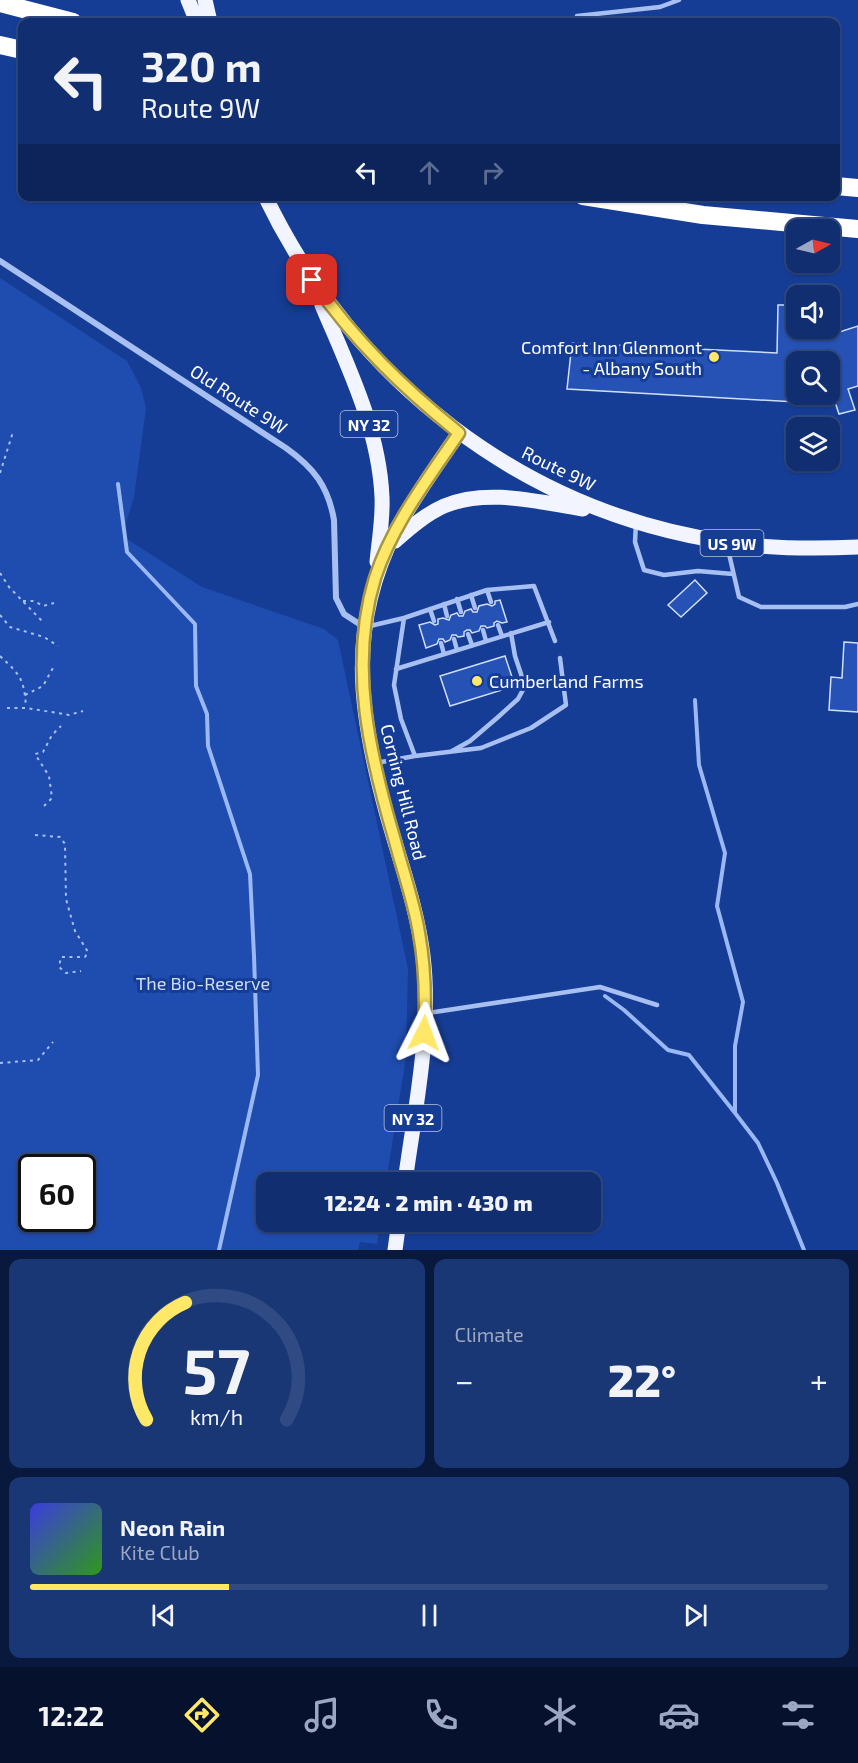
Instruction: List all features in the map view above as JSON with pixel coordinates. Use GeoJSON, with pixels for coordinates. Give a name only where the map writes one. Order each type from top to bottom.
{"type":"FeatureCollection","features":[{"type":"Feature","properties":{"kind":"highway"},"geometry":{"type":"LineString","coordinates":[[0,3],[58,18]]}},
{"type":"Feature","properties":{"kind":"highway"},"geometry":{"type":"LineString","coordinates":[[0,45],[18,50]]}},
{"type":"Feature","properties":{"kind":"highway"},"geometry":{"type":"LineString","coordinates":[[840,186],[858,188]]}},
{"type":"Feature","properties":{"kind":"highway"},"geometry":{"type":"LineString","coordinates":[[616,201],[703,214],[858,229]]}},
{"type":"Feature","properties":{"kind":"main road"},"geometry":{"type":"LineString","coordinates":[[188,0],[195,18]]}},
{"type":"Feature","properties":{"kind":"main road"},"geometry":{"type":"LineString","coordinates":[[205,0],[209,18]]}},
{"type":"Feature","properties":{"kind":"main road","name":"US 9W"},"geometry":{"type":"LineString","coordinates":[[268,201],[291,247],[312,280]]}},
{"type":"Feature","properties":{"kind":"main road","name":"Route 9W"},"geometry":{"type":"LineString","coordinates":[[312,280],[344,323],[377,361],[417,399],[488,453],[564,495],[610,513],[680,534],[782,548],[858,547]]}},
{"type":"Feature","properties":{"kind":"main road","name":"NY 32"},"geometry":{"type":"LineString","coordinates":[[312,280],[361,400],[375,449],[382,496],[376,576]]}},
{"type":"Feature","properties":{"kind":"main road","name":"Corning Hill Road"},"geometry":{"type":"LineString","coordinates":[[406,1172],[422,1054],[425,979],[416,916],[374,764],[366,721],[362,682],[364,627],[376,576],[388,547],[405,514],[459,433]]}},
{"type":"Feature","properties":{"kind":"main road"},"geometry":{"type":"LineString","coordinates":[[388,547],[412,526],[435,511],[470,499],[504,498],[610,513]]}},
{"type":"Feature","properties":{"kind":"main road"},"geometry":{"type":"LineString","coordinates":[[395,1250],[397,1232]]}},
{"type":"Feature","properties":{"kind":"street","name":"Old Route 9W"},"geometry":{"type":"LineString","coordinates":[[0,261],[305,461],[322,484],[332,508],[336,598],[344,614],[364,627]]}},
{"type":"Feature","properties":{"kind":"lane"},"geometry":{"type":"LineString","coordinates":[[577,16],[660,7],[680,0]]}},
{"type":"Feature","properties":{"kind":"lane"},"geometry":{"type":"LineString","coordinates":[[636,521],[635,542],[644,570],[664,575],[698,571],[733,574]]}},
{"type":"Feature","properties":{"kind":"lane"},"geometry":{"type":"LineString","coordinates":[[726,542],[739,597],[761,607],[845,607],[858,604]]}},
{"type":"Feature","properties":{"kind":"lane"},"geometry":{"type":"LineString","coordinates":[[364,627],[404,618],[487,590],[534,586],[555,641]]}},
{"type":"Feature","properties":{"kind":"lane"},"geometry":{"type":"LineString","coordinates":[[487,590],[491,603]]}},
{"type":"Feature","properties":{"kind":"lane"},"geometry":{"type":"LineString","coordinates":[[471,595],[475,608]]}},
{"type":"Feature","properties":{"kind":"lane"},"geometry":{"type":"LineString","coordinates":[[457,600],[461,612]]}},
{"type":"Feature","properties":{"kind":"lane"},"geometry":{"type":"LineString","coordinates":[[444,604],[447,616]]}},
{"type":"Feature","properties":{"kind":"lane"},"geometry":{"type":"LineString","coordinates":[[430,609],[434,621]]}},
{"type":"Feature","properties":{"kind":"lane"},"geometry":{"type":"LineString","coordinates":[[404,618],[394,685],[401,719],[415,756]]}},
{"type":"Feature","properties":{"kind":"lane"},"geometry":{"type":"LineString","coordinates":[[396,669],[549,622]]}},
{"type":"Feature","properties":{"kind":"lane"},"geometry":{"type":"LineString","coordinates":[[498,625],[502,636]]}},
{"type":"Feature","properties":{"kind":"lane"},"geometry":{"type":"LineString","coordinates":[[483,630],[486,641]]}},
{"type":"Feature","properties":{"kind":"lane"},"geometry":{"type":"LineString","coordinates":[[449,752],[470,741],[518,699],[522,692],[525,686],[515,656],[511,633]]}},
{"type":"Feature","properties":{"kind":"lane"},"geometry":{"type":"LineString","coordinates":[[468,634],[472,645]]}},
{"type":"Feature","properties":{"kind":"lane"},"geometry":{"type":"LineString","coordinates":[[454,639],[457,650]]}},
{"type":"Feature","properties":{"kind":"lane"},"geometry":{"type":"LineString","coordinates":[[441,643],[444,654]]}},
{"type":"Feature","properties":{"kind":"lane"},"geometry":{"type":"LineString","coordinates":[[374,764],[415,756],[481,748],[531,728],[566,705],[560,658]]}},
{"type":"Feature","properties":{"kind":"lane"},"geometry":{"type":"LineString","coordinates":[[425,1013],[600,987],[657,1005]]}},
{"type":"Feature","properties":{"kind":"path"},"geometry":{"type":"LineString","coordinates":[[0,473],[12,432]]}},
{"type":"Feature","properties":{"kind":"path"},"geometry":{"type":"LineString","coordinates":[[0,573],[9,587],[44,623]]}},
{"type":"Feature","properties":{"kind":"path"},"geometry":{"type":"LineString","coordinates":[[22,601],[34,601],[43,606],[54,603]]}},
{"type":"Feature","properties":{"kind":"path"},"geometry":{"type":"LineString","coordinates":[[0,615],[10,627],[44,637],[58,646]]}},
{"type":"Feature","properties":{"kind":"path"},"geometry":{"type":"LineString","coordinates":[[0,656],[14,669],[24,684],[27,708]]}},
{"type":"Feature","properties":{"kind":"path"},"geometry":{"type":"LineString","coordinates":[[25,695],[43,686],[54,666]]}},
{"type":"Feature","properties":{"kind":"path"},"geometry":{"type":"LineString","coordinates":[[7,708],[27,708],[69,715],[83,711]]}},
{"type":"Feature","properties":{"kind":"path"},"geometry":{"type":"LineString","coordinates":[[44,806],[52,798],[49,776],[35,754],[43,752],[52,735],[61,726]]}},
{"type":"Feature","properties":{"kind":"path"},"geometry":{"type":"LineString","coordinates":[[35,835],[60,837],[65,844],[66,899],[75,931],[88,952],[85,957],[61,957],[59,967],[66,973],[81,971]]}},
{"type":"Feature","properties":{"kind":"path"},"geometry":{"type":"LineString","coordinates":[[0,1063],[38,1060],[53,1042]]}},
{"type":"Feature","properties":{"kind":"green space","name":"The Bio-Reserve"},"geometry":{"type":"Polygon","coordinates":[[[0,278],[127,361],[141,388],[146,408],[134,497],[122,536],[202,587],[324,629],[338,640],[408,969],[406,1057],[388,1172],[256,1172],[256,1232],[379,1232],[377,1244],[360,1242],[358,1250],[0,1250],[0,278]]]}},
{"type":"Feature","properties":{"kind":"building","name":"Comfort Inn Glenmont - Albany South"},"geometry":{"type":"Polygon","coordinates":[[[778,305],[786,305],[786,339],[840,339],[840,332],[858,326],[858,386],[848,389],[855,410],[839,414],[836,405],[840,405],[840,351],[786,351],[786,401],[567,389],[572,343],[777,353],[778,305]]]}},
{"type":"Feature","properties":{"kind":"building"},"geometry":{"type":"Polygon","coordinates":[[[695,580],[707,593],[681,617],[668,605],[695,580]]]}},
{"type":"Feature","properties":{"kind":"building","name":"Cumberland Farms"},"geometry":{"type":"Polygon","coordinates":[[[500,600],[507,622],[497,621],[494,626],[487,628],[481,626],[479,631],[472,633],[467,630],[464,636],[452,635],[450,640],[445,642],[439,639],[437,644],[426,648],[419,625],[430,622],[435,625],[438,624],[438,619],[449,620],[451,615],[457,613],[463,616],[465,611],[471,609],[477,612],[479,606],[487,604],[492,606],[495,601],[500,600]]]}},
{"type":"Feature","properties":{"kind":"building"},"geometry":{"type":"Polygon","coordinates":[[[844,642],[858,643],[858,712],[829,710],[831,677],[842,678],[844,642]]]}},
{"type":"Feature","properties":{"kind":"building","name":"Cumberland Farms"},"geometry":{"type":"Polygon","coordinates":[[[505,656],[515,686],[450,706],[440,676],[505,656]]]}},
{"type":"Feature","properties":{"kind":"waterway"},"geometry":{"type":"LineString","coordinates":[[118,484],[127,552],[195,624],[196,686],[207,714],[208,746],[250,874],[258,1075],[219,1250]]}},
{"type":"Feature","properties":{"kind":"waterway"},"geometry":{"type":"LineString","coordinates":[[695,700],[699,765],[725,853],[717,906],[743,1002],[735,1046],[735,1113]]}},
{"type":"Feature","properties":{"kind":"waterway"},"geometry":{"type":"LineString","coordinates":[[605,996],[668,1050],[689,1055],[735,1113],[758,1143],[804,1250]]}},
{"type":"Feature","properties":{"kind":"place","name":"Comfort Inn Glenmont - Albany South"},"geometry":{"type":"Point","coordinates":[714,357]}},
{"type":"Feature","properties":{"kind":"place","name":"Cumberland Farms"},"geometry":{"type":"Point","coordinates":[477,681]}},
{"type":"Feature","properties":{"kind":"route"},"geometry":{"type":"LineString","coordinates":[[312,280],[377,361],[428,409],[459,433],[405,514],[388,547],[370,596],[362,645],[362,682],[374,764],[420,934],[426,995],[424,1033]]}}]}
